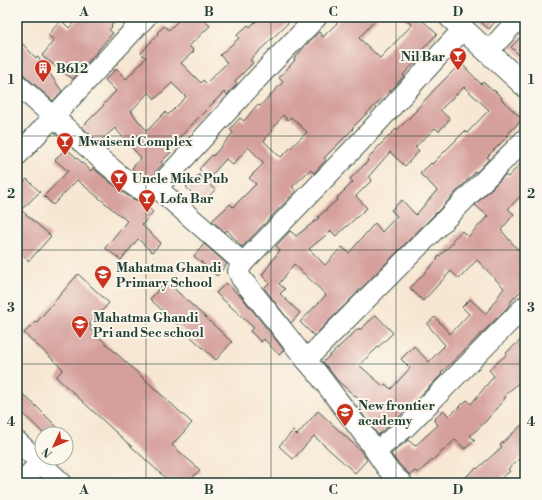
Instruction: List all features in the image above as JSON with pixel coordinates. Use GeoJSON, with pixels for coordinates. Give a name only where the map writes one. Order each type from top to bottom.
{"type":"FeatureCollection","features":[{"type":"Feature","properties":{"kind":"main road"},"geometry":{"type":"LineString","coordinates":[[457,23],[525,86]]}},
{"type":"Feature","properties":{"kind":"street"},"geometry":{"type":"LineString","coordinates":[[17,156],[146,17]]}},
{"type":"Feature","properties":{"kind":"street"},"geometry":{"type":"LineString","coordinates":[[17,84],[113,169],[138,189],[145,192],[150,192],[157,188],[271,64],[317,17]]}},
{"type":"Feature","properties":{"kind":"street"},"geometry":{"type":"LineString","coordinates":[[488,52],[520,17]]}},
{"type":"Feature","properties":{"kind":"street"},"geometry":{"type":"LineString","coordinates":[[402,483],[390,472],[318,374],[241,278],[238,271],[243,263],[359,144],[457,23]]}},
{"type":"Feature","properties":{"kind":"street"},"geometry":{"type":"LineString","coordinates":[[306,360],[525,139]]}},
{"type":"Feature","properties":{"kind":"street"},"geometry":{"type":"LineString","coordinates":[[157,188],[243,263]]}},
{"type":"Feature","properties":{"kind":"street"},"geometry":{"type":"LineString","coordinates":[[376,451],[406,427],[525,306]]}},
{"type":"Feature","properties":{"kind":"street"},"geometry":{"type":"LineString","coordinates":[[17,441],[34,457]]}},
{"type":"Feature","properties":{"kind":"street"},"geometry":{"type":"LineString","coordinates":[[20,483],[37,466]]}},
{"type":"Feature","properties":{"kind":"street"},"geometry":{"type":"LineString","coordinates":[[43,466],[62,483]]}},
{"type":"Feature","properties":{"kind":"building"},"geometry":{"type":"Polygon","coordinates":[[[80,17],[120,17],[109,30],[113,33],[73,79],[42,56],[54,40],[48,35],[61,20],[69,28],[80,17]]]}},
{"type":"Feature","properties":{"kind":"building"},"geometry":{"type":"Polygon","coordinates":[[[182,17],[202,17],[210,26],[189,46],[194,51],[181,63],[201,83],[203,80],[206,83],[227,63],[220,55],[239,38],[237,35],[248,25],[250,27],[260,17],[294,17],[250,60],[253,63],[235,81],[237,84],[227,95],[224,92],[183,134],[167,148],[171,152],[161,162],[163,164],[147,180],[141,177],[132,168],[141,158],[115,128],[99,142],[82,127],[116,91],[105,80],[116,69],[126,79],[146,58],[141,53],[158,34],[157,33],[164,26],[169,30],[182,17]],[[172,83],[155,99],[149,92],[131,111],[147,131],[165,112],[168,115],[186,97],[172,83]]]}},
{"type":"Feature","properties":{"kind":"building"},"geometry":{"type":"Polygon","coordinates":[[[343,17],[378,17],[359,38],[380,58],[412,25],[403,17],[419,17],[437,34],[418,54],[421,56],[394,87],[324,158],[326,160],[314,173],[310,170],[292,187],[296,191],[242,247],[227,230],[225,232],[212,221],[230,204],[233,207],[256,184],[249,178],[264,163],[248,147],[233,165],[226,159],[209,178],[199,169],[212,155],[213,156],[233,133],[230,129],[240,118],[244,121],[257,105],[260,106],[283,82],[279,78],[305,46],[319,32],[323,37],[343,17]],[[283,115],[264,141],[281,157],[307,132],[291,117],[288,120],[283,115]]]}},
{"type":"Feature","properties":{"kind":"building"},"geometry":{"type":"Polygon","coordinates":[[[475,17],[499,17],[489,29],[475,17]]]}},
{"type":"Feature","properties":{"kind":"building"},"geometry":{"type":"Polygon","coordinates":[[[525,33],[525,61],[511,47],[525,33]]]}},
{"type":"Feature","properties":{"kind":"building","name":"B612"},"geometry":{"type":"Polygon","coordinates":[[[17,38],[36,58],[38,57],[62,91],[53,101],[26,77],[17,64],[17,38]]]}},
{"type":"Feature","properties":{"kind":"building"},"geometry":{"type":"Polygon","coordinates":[[[461,63],[481,84],[483,82],[493,91],[494,90],[502,98],[501,99],[522,119],[487,157],[489,159],[477,172],[476,171],[314,336],[300,322],[326,295],[294,264],[279,284],[285,289],[280,294],[300,313],[291,323],[264,288],[269,283],[262,275],[280,250],[276,246],[290,231],[296,236],[319,218],[318,217],[338,199],[337,198],[353,182],[350,179],[368,161],[367,160],[378,147],[417,110],[434,90],[461,63]],[[464,87],[440,110],[450,119],[439,131],[435,128],[415,147],[419,151],[405,166],[390,152],[369,176],[372,180],[356,196],[367,208],[336,236],[331,231],[309,249],[325,265],[342,247],[349,253],[375,223],[382,232],[397,216],[391,210],[402,200],[416,215],[437,190],[420,174],[465,131],[467,133],[489,110],[464,87]]]}},
{"type":"Feature","properties":{"kind":"building"},"geometry":{"type":"Polygon","coordinates":[[[66,148],[91,171],[93,168],[122,192],[141,202],[153,212],[142,225],[161,243],[152,252],[138,239],[121,260],[105,248],[127,221],[77,180],[53,205],[44,196],[68,171],[55,160],[66,148]]]}},
{"type":"Feature","properties":{"kind":"building"},"geometry":{"type":"Polygon","coordinates":[[[525,159],[525,191],[508,209],[514,214],[501,230],[518,250],[525,242],[525,287],[513,299],[506,309],[441,373],[442,374],[398,418],[378,435],[357,407],[362,402],[339,382],[323,362],[359,328],[360,330],[376,315],[393,333],[359,365],[383,386],[385,384],[391,389],[410,368],[401,359],[414,346],[429,362],[445,345],[427,324],[435,317],[450,334],[469,314],[462,307],[470,299],[486,314],[504,288],[477,260],[459,279],[451,271],[423,301],[410,288],[438,259],[437,258],[454,242],[452,240],[462,231],[468,237],[488,216],[475,205],[505,175],[508,177],[525,159]]]}},
{"type":"Feature","properties":{"kind":"building"},"geometry":{"type":"Polygon","coordinates":[[[199,175],[215,190],[202,203],[186,187],[199,175]]]}},
{"type":"Feature","properties":{"kind":"building"},"geometry":{"type":"Polygon","coordinates":[[[27,179],[40,192],[21,210],[51,236],[29,261],[17,251],[17,189],[27,179]]]}},
{"type":"Feature","properties":{"kind":"building"},"geometry":{"type":"Polygon","coordinates":[[[204,244],[227,264],[217,276],[194,256],[204,244]]]}},
{"type":"Feature","properties":{"kind":"building"},"geometry":{"type":"Polygon","coordinates":[[[78,274],[109,303],[89,325],[92,327],[90,329],[192,423],[172,445],[200,470],[187,483],[171,483],[56,377],[63,369],[24,333],[35,322],[36,323],[78,274]]]}},
{"type":"Feature","properties":{"kind":"building"},"geometry":{"type":"Polygon","coordinates":[[[166,281],[232,342],[216,360],[150,299],[166,281]]]}},
{"type":"Feature","properties":{"kind":"building"},"geometry":{"type":"Polygon","coordinates":[[[226,283],[240,295],[284,350],[279,355],[264,339],[261,342],[250,331],[254,328],[216,293],[226,283]]]}},
{"type":"Feature","properties":{"kind":"building"},"geometry":{"type":"Polygon","coordinates":[[[525,336],[525,377],[504,396],[506,397],[486,421],[470,436],[475,440],[465,449],[455,440],[418,473],[415,471],[410,475],[391,454],[408,440],[415,446],[438,425],[434,420],[443,410],[449,416],[467,400],[471,404],[494,376],[489,370],[525,336]]]}},
{"type":"Feature","properties":{"kind":"building"},"geometry":{"type":"Polygon","coordinates":[[[17,389],[56,426],[36,426],[17,408],[17,389]]]}},
{"type":"Feature","properties":{"kind":"building"},"geometry":{"type":"Polygon","coordinates":[[[318,411],[361,451],[367,460],[355,473],[314,436],[293,459],[279,446],[293,431],[297,435],[318,411]]]}},
{"type":"Feature","properties":{"kind":"building"},"geometry":{"type":"Polygon","coordinates":[[[525,422],[525,454],[508,469],[510,471],[496,483],[459,483],[502,447],[500,445],[525,422]]]}},
{"type":"Feature","properties":{"kind":"place","name":"Nil Bar"},"geometry":{"type":"Point","coordinates":[458,71]}},
{"type":"Feature","properties":{"kind":"place","name":"B612"},"geometry":{"type":"Point","coordinates":[43,83]}},
{"type":"Feature","properties":{"kind":"place","name":"Mwaiseni Complex"},"geometry":{"type":"Point","coordinates":[65,156]}},
{"type":"Feature","properties":{"kind":"place","name":"Uncle Mike Pub"},"geometry":{"type":"Point","coordinates":[119,193]}},
{"type":"Feature","properties":{"kind":"place","name":"Lofa Bar"},"geometry":{"type":"Point","coordinates":[147,213]}},
{"type":"Feature","properties":{"kind":"place","name":"Mahatma Ghandi Primary School"},"geometry":{"type":"Point","coordinates":[103,289]}},
{"type":"Feature","properties":{"kind":"place","name":"Mahatma Ghandi Pri and Sec school"},"geometry":{"type":"Point","coordinates":[80,339]}},
{"type":"Feature","properties":{"kind":"place","name":"New frontier academy"},"geometry":{"type":"Point","coordinates":[345,427]}}]}
